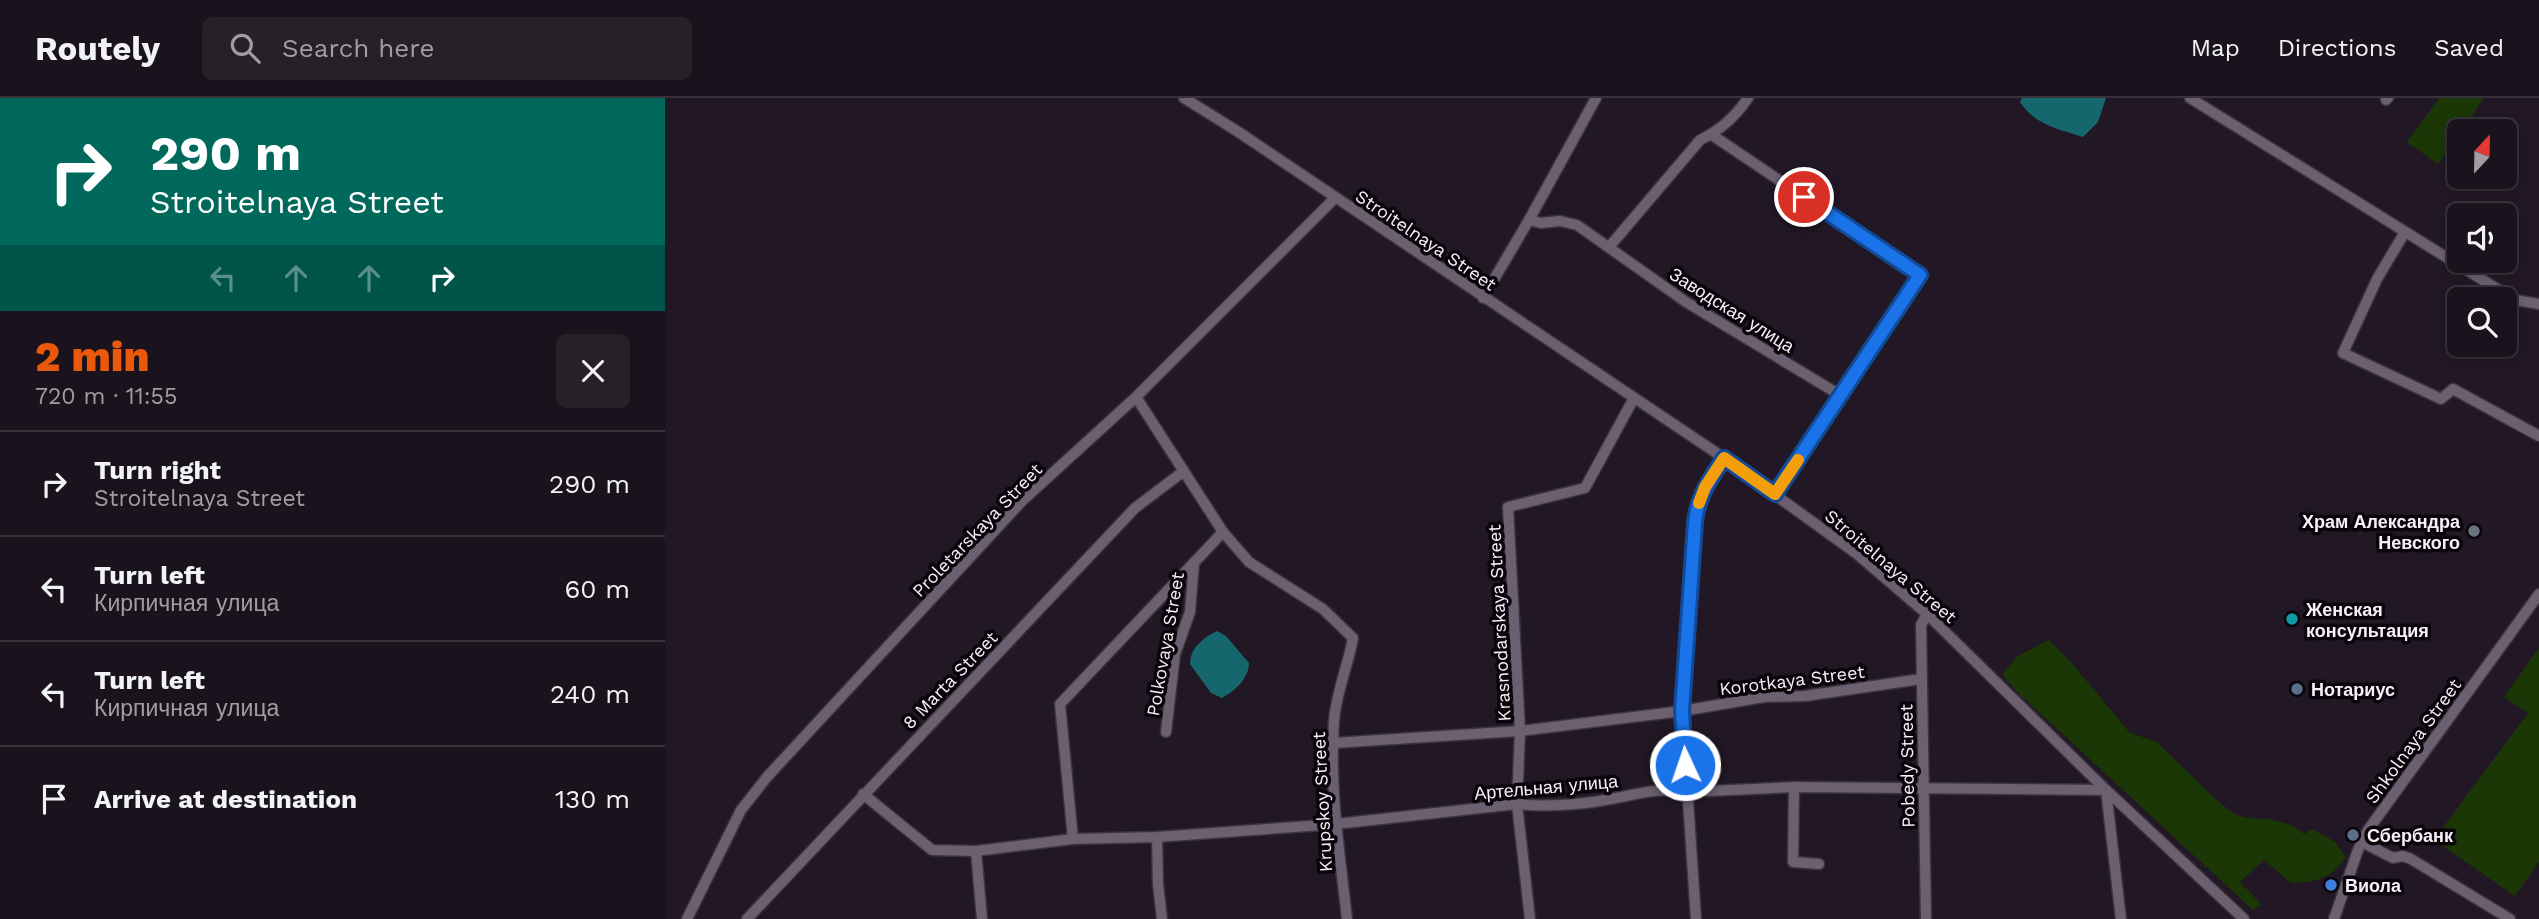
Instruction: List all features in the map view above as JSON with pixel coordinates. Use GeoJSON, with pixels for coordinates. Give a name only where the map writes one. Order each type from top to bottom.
{"type":"FeatureCollection","features":[{"type":"Feature","properties":{"kind":"street","name":"Stroitelnaya Street"},"geometry":{"type":"LineString","coordinates":[[1184,98],[1724,458],[1857,554],[1927,614],[2106,790],[2243,919]]}},
{"type":"Feature","properties":{"kind":"street"},"geometry":{"type":"LineString","coordinates":[[1483,298],[1596,98]]}},
{"type":"Feature","properties":{"kind":"street"},"geometry":{"type":"LineString","coordinates":[[1610,246],[1700,140],[1712,135],[1740,110],[1748,98]]}},
{"type":"Feature","properties":{"kind":"street"},"geometry":{"type":"LineString","coordinates":[[2190,98],[2515,300],[2537,300]]}},
{"type":"Feature","properties":{"kind":"street"},"geometry":{"type":"LineString","coordinates":[[1712,135],[1920,275],[1775,494]]}},
{"type":"Feature","properties":{"kind":"street","name":"Proletarskaya Street"},"geometry":{"type":"LineString","coordinates":[[687,919],[741,810],[767,777],[1023,501],[1136,397],[1335,198]]}},
{"type":"Feature","properties":{"kind":"street","name":"Заводская улица"},"geometry":{"type":"LineString","coordinates":[[1529,220],[1541,223],[1560,221],[1577,225],[1686,302],[1840,395]]}},
{"type":"Feature","properties":{"kind":"street"},"geometry":{"type":"LineString","coordinates":[[2405,232],[2377,279],[2343,353],[2441,400],[2453,389],[2539,436]]}},
{"type":"Feature","properties":{"kind":"street","name":"Krupskoy Street"},"geometry":{"type":"LineString","coordinates":[[1136,397],[1223,532],[1249,562],[1323,609],[1353,638],[1349,663],[1338,696],[1333,743],[1336,824],[1347,919]]}},
{"type":"Feature","properties":{"kind":"street","name":"Krasnodarskaya Street"},"geometry":{"type":"LineString","coordinates":[[1530,919],[1517,804],[1520,731],[1508,506],[1585,488],[1634,398]]}},
{"type":"Feature","properties":{"kind":"street"},"geometry":{"type":"LineString","coordinates":[[1696,919],[1682,710],[1696,511],[1705,487],[1724,458]]}},
{"type":"Feature","properties":{"kind":"street","name":"8 Marta Street"},"geometry":{"type":"LineString","coordinates":[[747,919],[1135,508],[1184,471]]}},
{"type":"Feature","properties":{"kind":"street"},"geometry":{"type":"LineString","coordinates":[[1073,839],[1060,704],[1223,532]]}},
{"type":"Feature","properties":{"kind":"street","name":"Polkovaya Street"},"geometry":{"type":"LineString","coordinates":[[1166,732],[1175,654],[1190,612],[1194,562]]}},
{"type":"Feature","properties":{"kind":"street","name":"Shkolnaya Street"},"geometry":{"type":"LineString","coordinates":[[2334,919],[2368,830],[2539,594]]}},
{"type":"Feature","properties":{"kind":"street","name":"Pobedy Street"},"geometry":{"type":"LineString","coordinates":[[1926,919],[1920,625],[1927,614]]}},
{"type":"Feature","properties":{"kind":"street","name":"Korotkaya Street"},"geometry":{"type":"LineString","coordinates":[[1333,743],[1520,731],[1764,697],[1805,696],[1921,679]]}},
{"type":"Feature","properties":{"kind":"street"},"geometry":{"type":"LineString","coordinates":[[1794,787],[1793,862],[1819,864]]}},
{"type":"Feature","properties":{"kind":"street","name":"Артельная улица"},"geometry":{"type":"LineString","coordinates":[[863,794],[932,850],[976,851],[1073,839],[1157,838],[1336,824],[1517,804],[1530,806],[1604,801],[1677,789],[1687,792],[1794,787],[2106,790]]}},
{"type":"Feature","properties":{"kind":"street"},"geometry":{"type":"LineString","coordinates":[[2106,790],[2121,919]]}},
{"type":"Feature","properties":{"kind":"street"},"geometry":{"type":"LineString","coordinates":[[1157,838],[1162,919]]}},
{"type":"Feature","properties":{"kind":"street"},"geometry":{"type":"LineString","coordinates":[[2362,842],[2393,858],[2403,856],[2411,859],[2491,905],[2510,919]]}},
{"type":"Feature","properties":{"kind":"street"},"geometry":{"type":"LineString","coordinates":[[976,851],[982,919]]}},
{"type":"Feature","properties":{"kind":"green space"},"geometry":{"type":"Polygon","coordinates":[[[2439,98],[2484,98],[2469,119],[2447,119],[2447,151],[2438,164],[2407,142],[2439,98]]]}},
{"type":"Feature","properties":{"kind":"green space"},"geometry":{"type":"Polygon","coordinates":[[[2049,640],[2130,733],[2157,742],[2234,814],[2292,825],[2304,834],[2313,829],[2335,842],[2346,858],[2334,871],[2322,878],[2291,883],[2264,860],[2240,882],[2261,904],[2253,910],[2016,691],[2002,674],[2018,656],[2049,640]]]}},
{"type":"Feature","properties":{"kind":"green space"},"geometry":{"type":"Polygon","coordinates":[[[2539,648],[2539,862],[2515,896],[2434,840],[2528,713],[2504,697],[2539,648]]]}},
{"type":"Feature","properties":{"kind":"water"},"geometry":{"type":"Polygon","coordinates":[[[2022,98],[2106,98],[2098,122],[2083,137],[2040,121],[2026,110],[2020,102],[2022,98]]]}},
{"type":"Feature","properties":{"kind":"water"},"geometry":{"type":"Polygon","coordinates":[[[1217,631],[1226,636],[1249,663],[1247,674],[1232,692],[1222,698],[1211,693],[1190,664],[1192,653],[1198,644],[1217,631]]]}},
{"type":"Feature","properties":{"kind":"slow traffic"},"geometry":{"type":"LineString","coordinates":[[1699,503],[1705,487],[1724,458],[1775,494],[1798,460]]}},
{"type":"Feature","properties":{"kind":"place","name":"Храм Александра Невского"},"geometry":{"type":"Point","coordinates":[2474,531]}},
{"type":"Feature","properties":{"kind":"place","name":"Женская консультация"},"geometry":{"type":"Point","coordinates":[2292,619]}},
{"type":"Feature","properties":{"kind":"place","name":"Нотариус"},"geometry":{"type":"Point","coordinates":[2297,689]}},
{"type":"Feature","properties":{"kind":"place","name":"Сбербанк"},"geometry":{"type":"Point","coordinates":[2353,835]}},
{"type":"Feature","properties":{"kind":"place","name":"Виола"},"geometry":{"type":"Point","coordinates":[2331,885]}},
{"type":"Feature","properties":{"kind":"route"},"geometry":{"type":"LineString","coordinates":[[1685,765],[1682,710],[1695,523],[1696,511],[1705,487],[1724,458],[1775,494],[1920,275],[1804,197]]}}]}
